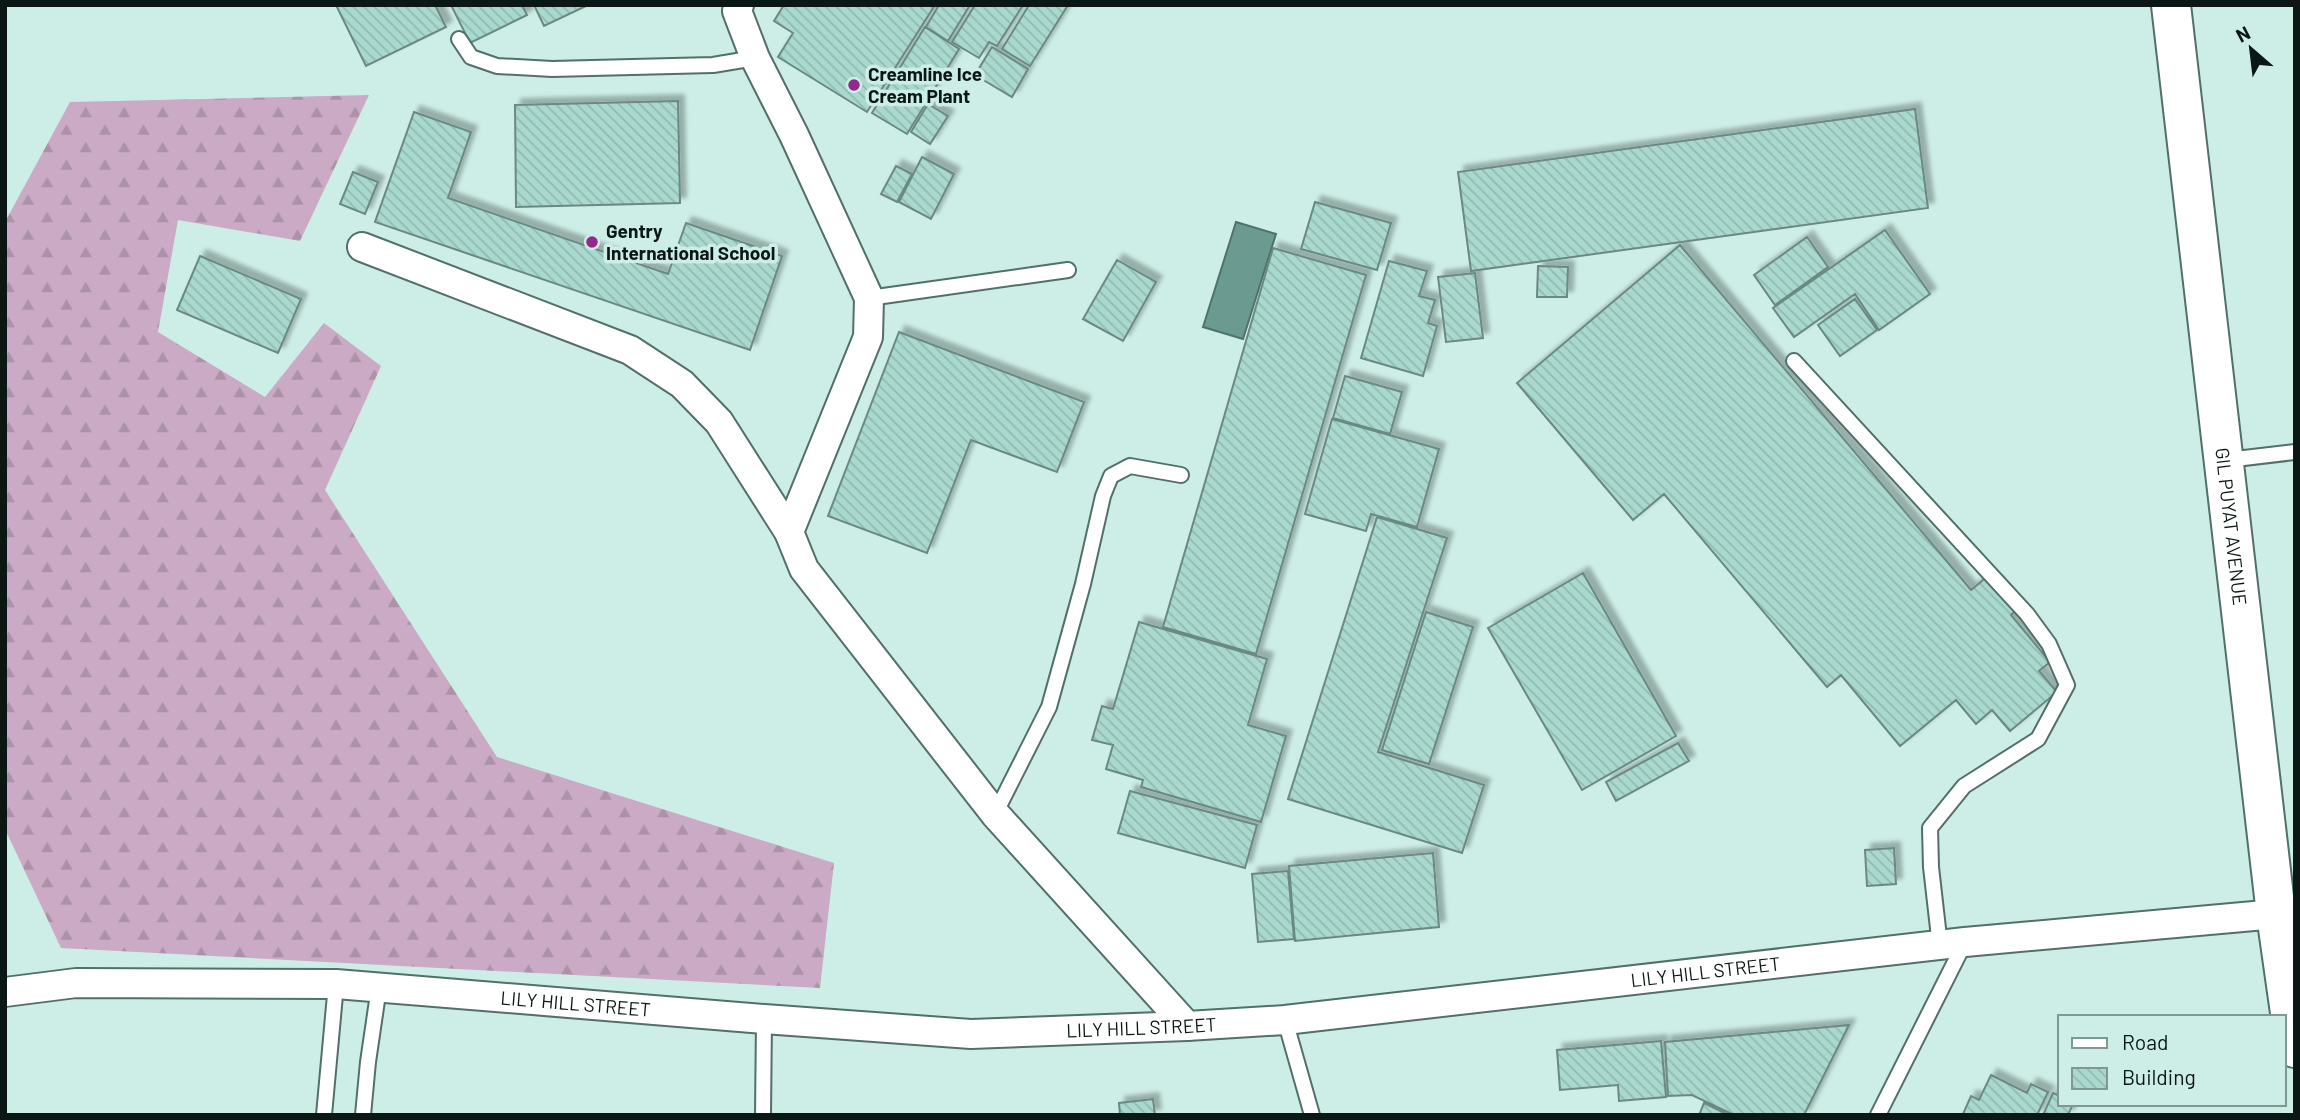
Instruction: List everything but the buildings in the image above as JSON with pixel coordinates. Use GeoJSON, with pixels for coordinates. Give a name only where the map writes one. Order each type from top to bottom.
{"type":"FeatureCollection","features":[{"type":"Feature","properties":{"kind":"main road","name":"GIL PUYAT AVENUE"},"geometry":{"type":"LineString","coordinates":[[2171,5],[2276,915],[2295,1048]]}},
{"type":"Feature","properties":{"kind":"street"},"geometry":{"type":"LineString","coordinates":[[738,5],[737,11],[755,58],[794,135],[869,298],[868,337],[789,532]]}},
{"type":"Feature","properties":{"kind":"street"},"geometry":{"type":"LineString","coordinates":[[362,247],[630,350],[682,384],[719,422],[789,532],[804,569],[995,814],[1187,1026]]}},
{"type":"Feature","properties":{"kind":"street","name":"LILY HILL STREET"},"geometry":{"type":"LineString","coordinates":[[5,992],[76,983],[336,984],[971,1034],[1285,1020],[1952,944],[2276,915]]}},
{"type":"Feature","properties":{"kind":"lane"},"geometry":{"type":"LineString","coordinates":[[459,40],[471,57],[497,66],[552,69],[713,65],[755,58]]}},
{"type":"Feature","properties":{"kind":"lane"},"geometry":{"type":"LineString","coordinates":[[869,298],[1068,270]]}},
{"type":"Feature","properties":{"kind":"lane"},"geometry":{"type":"LineString","coordinates":[[1794,361],[2027,614],[2049,644],[2067,685],[2038,739],[1964,786],[1930,828],[1931,867],[1952,944],[1878,1115]]}},
{"type":"Feature","properties":{"kind":"lane"},"geometry":{"type":"LineString","coordinates":[[2224,460],[2295,452]]}},
{"type":"Feature","properties":{"kind":"lane"},"geometry":{"type":"LineString","coordinates":[[995,814],[1049,707],[1083,584],[1103,496],[1111,476],[1130,466],[1181,475]]}},
{"type":"Feature","properties":{"kind":"lane"},"geometry":{"type":"LineString","coordinates":[[324,1115],[336,984]]}},
{"type":"Feature","properties":{"kind":"lane"},"geometry":{"type":"LineString","coordinates":[[363,1115],[379,987]]}},
{"type":"Feature","properties":{"kind":"lane"},"geometry":{"type":"LineString","coordinates":[[763,1115],[764,1019]]}},
{"type":"Feature","properties":{"kind":"lane"},"geometry":{"type":"LineString","coordinates":[[1285,1020],[1312,1115]]}},
{"type":"Feature","properties":{"kind":"green space"},"geometry":{"type":"Polygon","coordinates":[[[369,95],[300,241],[178,220],[158,332],[265,397],[324,323],[381,366],[325,490],[497,757],[834,863],[820,988],[61,948],[5,829],[5,222],[70,102],[369,95]]]}},
{"type":"Feature","properties":{"kind":"shaded area"},"geometry":{"type":"Polygon","coordinates":[[[1236,222],[1276,234],[1243,339],[1203,327],[1236,222]]]}},
{"type":"Feature","properties":{"kind":"place","name":"Creamline Ice Cream Plant"},"geometry":{"type":"Point","coordinates":[854,85]}},
{"type":"Feature","properties":{"kind":"place","name":"Gentry International School"},"geometry":{"type":"Point","coordinates":[592,242]}}]}
